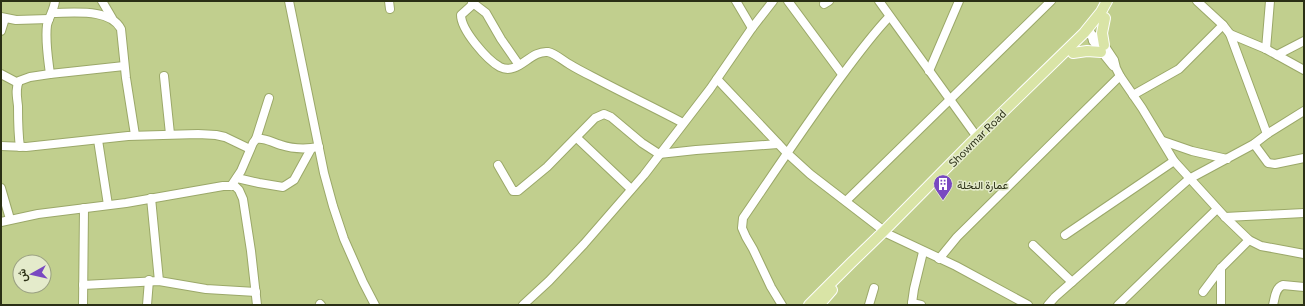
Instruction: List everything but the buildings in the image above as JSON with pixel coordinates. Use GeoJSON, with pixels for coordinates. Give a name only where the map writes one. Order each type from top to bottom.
{"type":"FeatureCollection","features":[{"type":"Feature","properties":{"kind":"main road","name":"Showmar Road"},"geometry":{"type":"LineString","coordinates":[[809,305],[851,263],[886,233],[1073,53],[1089,31],[1107,1]]}},
{"type":"Feature","properties":{"kind":"main road","name":"Showmar Road"},"geometry":{"type":"LineString","coordinates":[[819,305],[977,138],[1089,31],[1105,18],[1114,1]]}},
{"type":"Feature","properties":{"kind":"main road"},"geometry":{"type":"LineString","coordinates":[[1073,53],[1103,48],[1102,34],[1105,18]]}},
{"type":"Feature","properties":{"kind":"street"},"geometry":{"type":"LineString","coordinates":[[50,74],[47,32],[50,16],[56,1]]}},
{"type":"Feature","properties":{"kind":"street"},"geometry":{"type":"LineString","coordinates":[[102,1],[112,18],[121,29],[124,66],[135,135]]}},
{"type":"Feature","properties":{"kind":"street"},"geometry":{"type":"LineString","coordinates":[[289,1],[315,148],[344,239],[375,305]]}},
{"type":"Feature","properties":{"kind":"street"},"geometry":{"type":"LineString","coordinates":[[736,1],[752,28]]}},
{"type":"Feature","properties":{"kind":"street"},"geometry":{"type":"LineString","coordinates":[[523,305],[549,281],[584,244],[631,189],[717,79],[752,28],[773,1]]}},
{"type":"Feature","properties":{"kind":"street"},"geometry":{"type":"LineString","coordinates":[[788,1],[842,74]]}},
{"type":"Feature","properties":{"kind":"street"},"geometry":{"type":"LineString","coordinates":[[879,1],[977,138]]}},
{"type":"Feature","properties":{"kind":"street"},"geometry":{"type":"LineString","coordinates":[[929,71],[959,1]]}},
{"type":"Feature","properties":{"kind":"street"},"geometry":{"type":"LineString","coordinates":[[846,201],[1051,1]]}},
{"type":"Feature","properties":{"kind":"street"},"geometry":{"type":"LineString","coordinates":[[1197,1],[1223,25],[1230,34],[1267,134]]}},
{"type":"Feature","properties":{"kind":"street"},"geometry":{"type":"LineString","coordinates":[[1266,49],[1270,1]]}},
{"type":"Feature","properties":{"kind":"street"},"geometry":{"type":"LineString","coordinates":[[519,65],[498,35],[486,13],[473,2],[472,6],[463,12],[461,17],[464,26],[474,42],[500,67],[509,69],[519,65],[538,54],[546,52],[551,53],[594,78],[683,123]]}},
{"type":"Feature","properties":{"kind":"street"},"geometry":{"type":"LineString","coordinates":[[1,31],[3,17],[23,20],[50,16],[97,14],[112,18]]}},
{"type":"Feature","properties":{"kind":"street"},"geometry":{"type":"LineString","coordinates":[[782,305],[771,287],[742,228],[743,218],[842,74],[867,42],[890,17]]}},
{"type":"Feature","properties":{"kind":"street"},"geometry":{"type":"LineString","coordinates":[[1133,95],[1179,69],[1223,25]]}},
{"type":"Feature","properties":{"kind":"street"},"geometry":{"type":"LineString","coordinates":[[1089,31],[1097,37],[1103,48],[1114,60],[1120,76],[1163,141],[1174,161],[1217,209],[1249,240],[1260,246],[1304,254]]}},
{"type":"Feature","properties":{"kind":"street"},"geometry":{"type":"LineString","coordinates":[[1230,34],[1266,49],[1304,70]]}},
{"type":"Feature","properties":{"kind":"street"},"geometry":{"type":"LineString","coordinates":[[1277,55],[1304,41]]}},
{"type":"Feature","properties":{"kind":"street"},"geometry":{"type":"LineString","coordinates":[[20,147],[17,126],[18,108],[16,88],[18,83],[23,79],[50,74],[124,66]]}},
{"type":"Feature","properties":{"kind":"street"},"geometry":{"type":"LineString","coordinates":[[1,74],[18,83]]}},
{"type":"Feature","properties":{"kind":"street"},"geometry":{"type":"LineString","coordinates":[[164,76],[170,134]]}},
{"type":"Feature","properties":{"kind":"street"},"geometry":{"type":"LineString","coordinates":[[939,259],[957,237],[1120,76]]}},
{"type":"Feature","properties":{"kind":"street"},"geometry":{"type":"LineString","coordinates":[[717,79],[778,144],[810,174],[886,233],[1028,305]]}},
{"type":"Feature","properties":{"kind":"street"},"geometry":{"type":"LineString","coordinates":[[231,186],[237,178],[256,139],[269,98]]}},
{"type":"Feature","properties":{"kind":"street"},"geometry":{"type":"LineString","coordinates":[[1048,305],[1055,297],[1190,179],[1254,144],[1304,111]]}},
{"type":"Feature","properties":{"kind":"street"},"geometry":{"type":"LineString","coordinates":[[498,166],[513,191],[518,191],[547,167],[595,118],[602,114],[606,114],[611,117],[646,146],[659,154],[778,144]]}},
{"type":"Feature","properties":{"kind":"street"},"geometry":{"type":"LineString","coordinates":[[1,146],[20,147],[135,135],[170,134],[216,135],[230,139],[250,149]]}},
{"type":"Feature","properties":{"kind":"street"},"geometry":{"type":"LineString","coordinates":[[577,138],[631,189]]}},
{"type":"Feature","properties":{"kind":"street"},"geometry":{"type":"LineString","coordinates":[[256,139],[268,140],[280,145],[315,148]]}},
{"type":"Feature","properties":{"kind":"street"},"geometry":{"type":"LineString","coordinates":[[98,140],[108,205]]}},
{"type":"Feature","properties":{"kind":"street"},"geometry":{"type":"LineString","coordinates":[[1163,141],[1192,151],[1226,159]]}},
{"type":"Feature","properties":{"kind":"street"},"geometry":{"type":"LineString","coordinates":[[1254,144],[1268,162],[1275,164],[1304,158]]}},
{"type":"Feature","properties":{"kind":"street"},"geometry":{"type":"LineString","coordinates":[[237,178],[259,184],[283,187],[294,180],[315,148]]}},
{"type":"Feature","properties":{"kind":"street"},"geometry":{"type":"LineString","coordinates":[[1065,235],[1174,161]]}},
{"type":"Feature","properties":{"kind":"street"},"geometry":{"type":"LineString","coordinates":[[1,222],[38,214],[108,205],[223,186],[235,186],[239,190],[243,199],[257,305]]}},
{"type":"Feature","properties":{"kind":"street"},"geometry":{"type":"LineString","coordinates":[[1,188],[10,220]]}},
{"type":"Feature","properties":{"kind":"street"},"geometry":{"type":"LineString","coordinates":[[151,198],[159,280]]}},
{"type":"Feature","properties":{"kind":"street"},"geometry":{"type":"LineString","coordinates":[[83,305],[84,208]]}},
{"type":"Feature","properties":{"kind":"street"},"geometry":{"type":"LineString","coordinates":[[1118,305],[1217,209]]}},
{"type":"Feature","properties":{"kind":"street"},"geometry":{"type":"LineString","coordinates":[[1225,217],[1304,214]]}},
{"type":"Feature","properties":{"kind":"street"},"geometry":{"type":"LineString","coordinates":[[1203,292],[1221,268],[1249,240]]}},
{"type":"Feature","properties":{"kind":"street"},"geometry":{"type":"LineString","coordinates":[[1033,245],[1072,282]]}},
{"type":"Feature","properties":{"kind":"street"},"geometry":{"type":"LineString","coordinates":[[921,305],[912,304],[923,252]]}},
{"type":"Feature","properties":{"kind":"street"},"geometry":{"type":"LineString","coordinates":[[1221,268],[1221,305]]}},
{"type":"Feature","properties":{"kind":"street"},"geometry":{"type":"LineString","coordinates":[[148,305],[149,280]]}},
{"type":"Feature","properties":{"kind":"street"},"geometry":{"type":"LineString","coordinates":[[83,285],[159,280],[206,289],[256,292]]}},
{"type":"Feature","properties":{"kind":"street"},"geometry":{"type":"LineString","coordinates":[[1273,305],[1277,289],[1280,286],[1304,287]]}},
{"type":"Feature","properties":{"kind":"street"},"geometry":{"type":"LineString","coordinates":[[869,305],[874,288]]}},
{"type":"Feature","properties":{"kind":"place","name":"عمارة النخلة"},"geometry":{"type":"Point","coordinates":[943,201]}}]}
